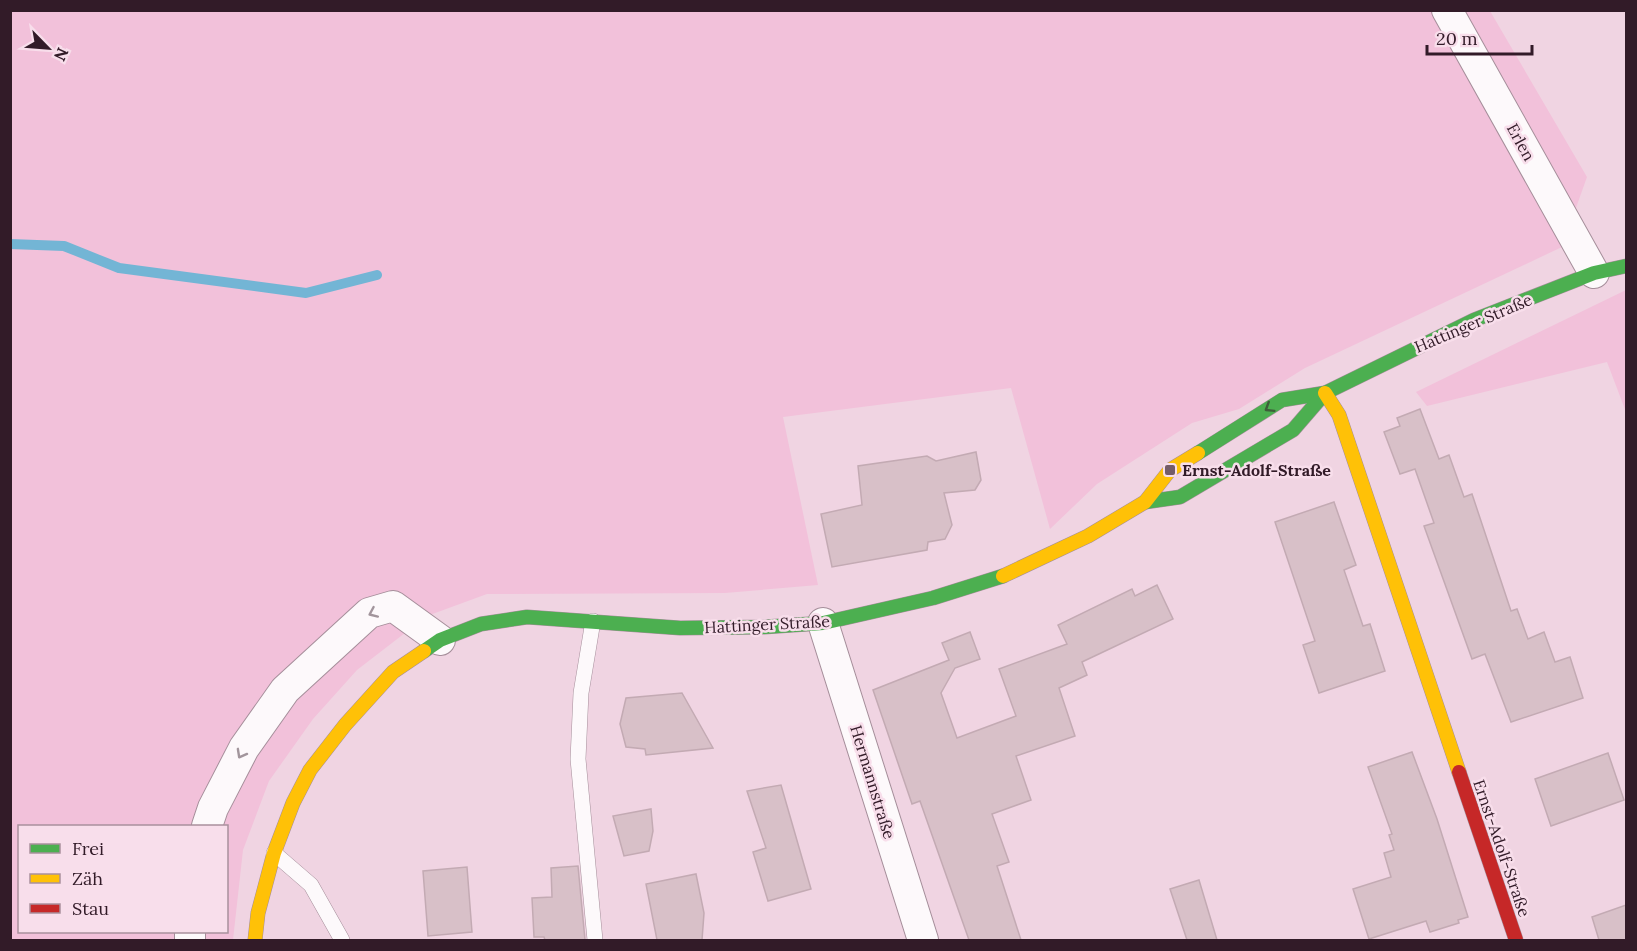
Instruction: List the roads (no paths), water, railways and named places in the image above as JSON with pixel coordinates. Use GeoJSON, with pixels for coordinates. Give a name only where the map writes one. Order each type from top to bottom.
{"type":"FeatureCollection","features":[{"type":"Feature","properties":{"kind":"main road","name":"Hattinger Straße"},"geometry":{"type":"LineString","coordinates":[[255,940],[258,913],[274,853],[293,803],[310,770],[345,725],[393,672],[441,640],[480,624],[527,617],[681,628],[764,627],[823,623],[921,601],[1012,573],[1088,536],[1145,502],[1170,470],[1282,400],[1325,393],[1474,320],[1594,273],[1626,266]]}},
{"type":"Feature","properties":{"kind":"main road","name":"Hattinger Straße"},"geometry":{"type":"LineString","coordinates":[[1145,502],[1180,498],[1293,430],[1325,393]]}},
{"type":"Feature","properties":{"kind":"main road","name":"Ernst-Adolf-Straße"},"geometry":{"type":"LineString","coordinates":[[1325,393],[1342,427],[1515,940]]}},
{"type":"Feature","properties":{"kind":"street","name":"Erlen"},"geometry":{"type":"LineString","coordinates":[[1447,10],[1594,273]]}},
{"type":"Feature","properties":{"kind":"street"},"geometry":{"type":"LineString","coordinates":[[207,825],[213,808],[244,748],[285,690],[369,613],[393,606],[441,640]]}},
{"type":"Feature","properties":{"kind":"street","name":"Hermannstraße"},"geometry":{"type":"LineString","coordinates":[[823,623],[923,940]]}},
{"type":"Feature","properties":{"kind":"lane"},"geometry":{"type":"LineString","coordinates":[[593,621],[581,693],[578,759],[595,940]]}},
{"type":"Feature","properties":{"kind":"lane"},"geometry":{"type":"LineString","coordinates":[[274,853],[311,885],[342,940]]}},
{"type":"Feature","properties":{"kind":"waterway"},"geometry":{"type":"LineString","coordinates":[[10,244],[64,246],[119,268],[306,293],[377,275]]}},
{"type":"Feature","properties":{"kind":"place","name":"Ernst-Adolf-Straße"},"geometry":{"type":"Point","coordinates":[1170,470]}}]}
